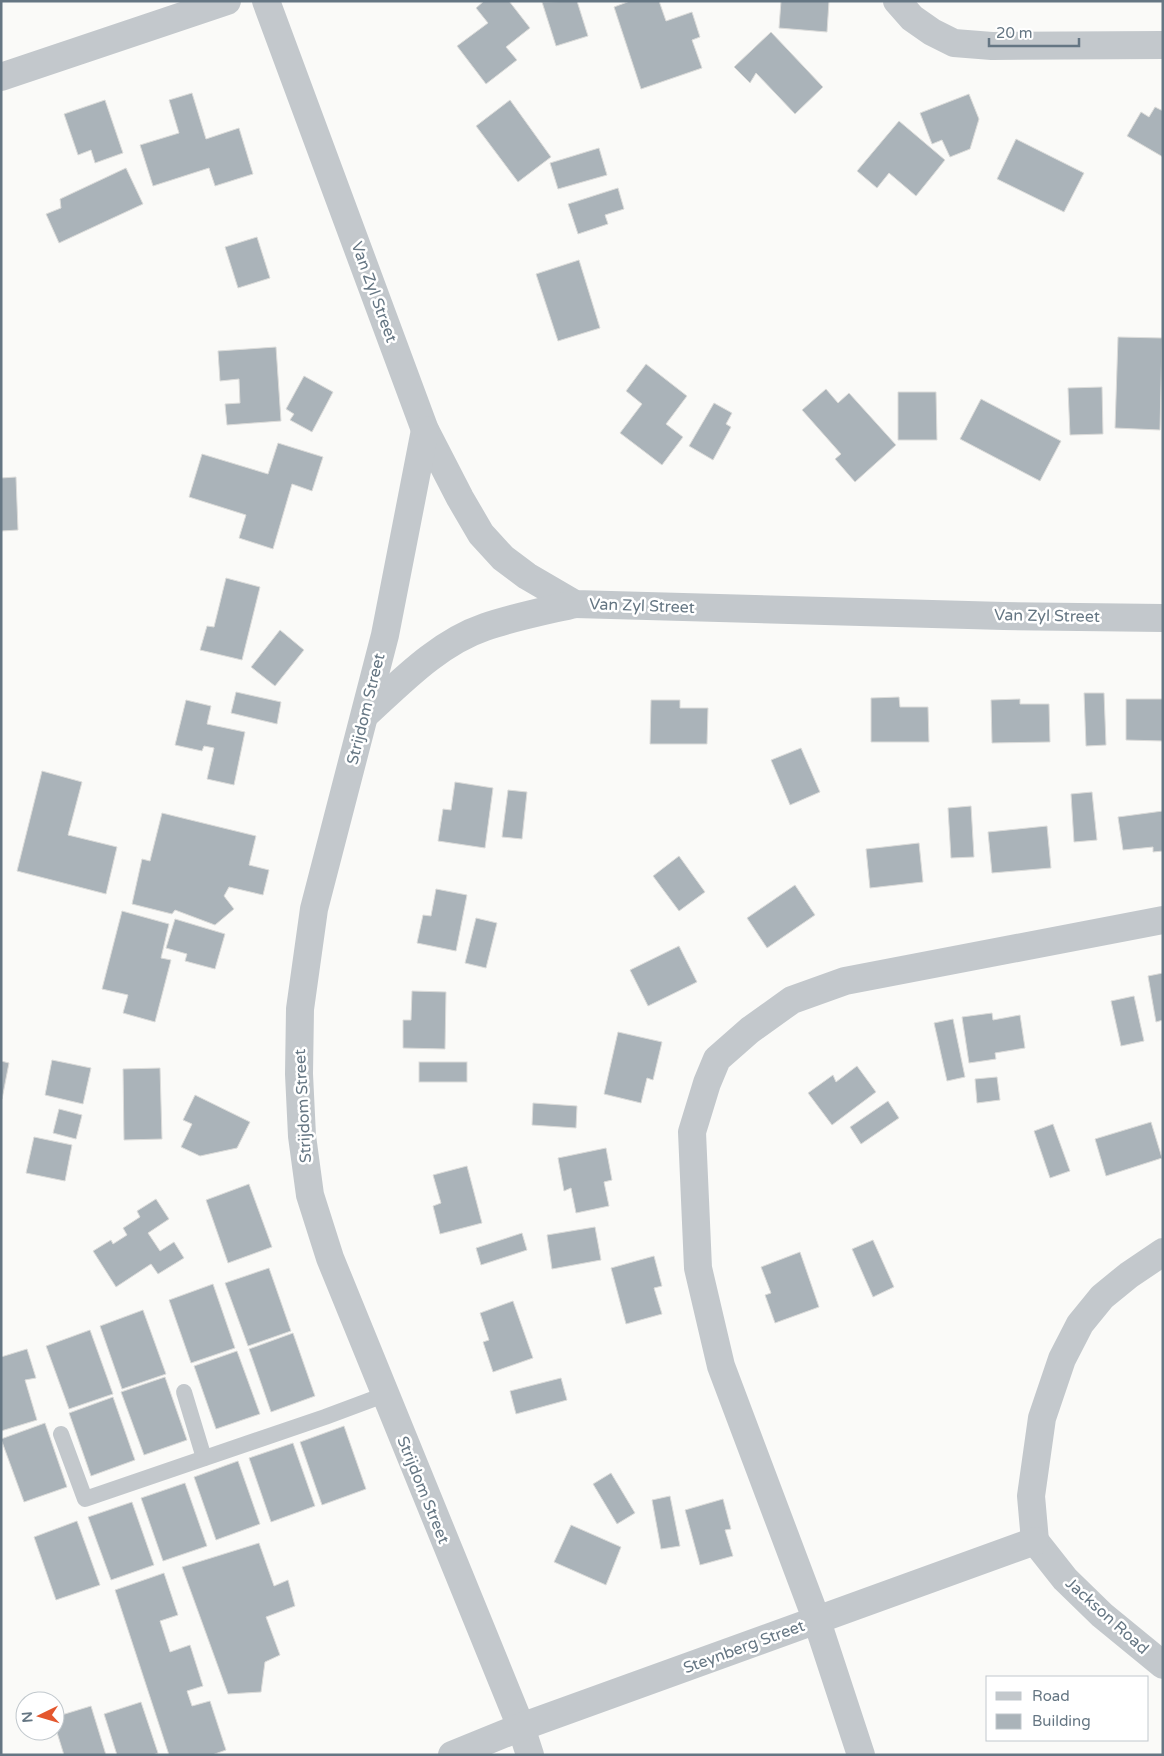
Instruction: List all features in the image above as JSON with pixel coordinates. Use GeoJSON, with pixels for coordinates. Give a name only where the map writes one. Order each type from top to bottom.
{"type":"FeatureCollection","features":[{"type":"Feature","properties":{"kind":"street"},"geometry":{"type":"LineString","coordinates":[[1,77],[227,1]]}},
{"type":"Feature","properties":{"kind":"street","name":"Van Zyl Street"},"geometry":{"type":"LineString","coordinates":[[266,1],[425,430],[460,498],[482,534],[503,558],[527,576],[574,604],[1004,616],[1163,618]]}},
{"type":"Feature","properties":{"kind":"street"},"geometry":{"type":"LineString","coordinates":[[897,1],[912,18],[932,32],[954,43],[992,46],[1163,44]]}},
{"type":"Feature","properties":{"kind":"street","name":"Strijdom Street"},"geometry":{"type":"LineString","coordinates":[[425,430],[385,635],[314,910],[300,1009],[299,1074],[302,1136],[310,1196],[330,1258],[530,1755]]}},
{"type":"Feature","properties":{"kind":"street"},"geometry":{"type":"LineString","coordinates":[[365,715],[427,660],[458,640],[485,627],[574,604]]}},
{"type":"Feature","properties":{"kind":"street"},"geometry":{"type":"LineString","coordinates":[[861,1755],[817,1621],[721,1366],[698,1268],[692,1132],[707,1084],[717,1059],[750,1030],[792,1000],[845,980],[1163,920]]}},
{"type":"Feature","properties":{"kind":"street"},"geometry":{"type":"LineString","coordinates":[[1035,1541],[1031,1496],[1042,1418],[1062,1359],[1080,1324],[1102,1297],[1129,1275],[1163,1252]]}},
{"type":"Feature","properties":{"kind":"street","name":"Steynberg Street"},"geometry":{"type":"LineString","coordinates":[[452,1755],[520,1727],[1035,1541]]}},
{"type":"Feature","properties":{"kind":"street","name":"Jackson Road"},"geometry":{"type":"LineString","coordinates":[[1035,1541],[1065,1579],[1102,1615],[1163,1665]]}},
{"type":"Feature","properties":{"kind":"lane"},"geometry":{"type":"LineString","coordinates":[[184,1392],[204,1458]]}},
{"type":"Feature","properties":{"kind":"lane"},"geometry":{"type":"LineString","coordinates":[[61,1434],[84,1499],[384,1395]]}},
{"type":"Feature","properties":{"kind":"building"},"geometry":{"type":"Polygon","coordinates":[[[484,1],[509,1],[530,28],[506,47],[517,60],[486,84],[457,46],[488,23],[476,8],[484,1]]]}},
{"type":"Feature","properties":{"kind":"building"},"geometry":{"type":"Polygon","coordinates":[[[577,1],[588,36],[556,46],[542,2],[577,1]]]}},
{"type":"Feature","properties":{"kind":"building"},"geometry":{"type":"Polygon","coordinates":[[[630,1],[659,1],[666,21],[692,12],[700,37],[692,40],[702,68],[641,89],[614,7],[630,1]]]}},
{"type":"Feature","properties":{"kind":"building"},"geometry":{"type":"Polygon","coordinates":[[[781,1],[829,1],[827,32],[779,28],[781,1]]]}},
{"type":"Feature","properties":{"kind":"building"},"geometry":{"type":"Polygon","coordinates":[[[771,32],[823,87],[795,114],[756,73],[750,83],[734,67],[771,32]]]}},
{"type":"Feature","properties":{"kind":"building"},"geometry":{"type":"Polygon","coordinates":[[[192,93],[206,139],[239,128],[253,174],[215,186],[209,168],[153,186],[140,145],[179,133],[169,100],[192,93]]]}},
{"type":"Feature","properties":{"kind":"building"},"geometry":{"type":"Polygon","coordinates":[[[969,94],[979,119],[970,149],[950,157],[942,140],[932,144],[920,113],[969,94]]]}},
{"type":"Feature","properties":{"kind":"building"},"geometry":{"type":"Polygon","coordinates":[[[105,100],[123,153],[95,163],[91,150],[78,155],[64,114],[105,100]]]}},
{"type":"Feature","properties":{"kind":"building"},"geometry":{"type":"Polygon","coordinates":[[[510,100],[551,157],[518,182],[476,126],[510,100]]]}},
{"type":"Feature","properties":{"kind":"building"},"geometry":{"type":"Polygon","coordinates":[[[1155,107],[1163,111],[1163,157],[1127,136],[1141,112],[1149,117],[1155,107]]]}},
{"type":"Feature","properties":{"kind":"building"},"geometry":{"type":"Polygon","coordinates":[[[899,121],[945,160],[916,196],[889,173],[877,188],[857,171],[899,121]]]}},
{"type":"Feature","properties":{"kind":"building"},"geometry":{"type":"Polygon","coordinates":[[[1016,139],[1084,173],[1064,212],[997,179],[1016,139]]]}},
{"type":"Feature","properties":{"kind":"building"},"geometry":{"type":"Polygon","coordinates":[[[599,148],[607,175],[558,189],[550,163],[599,148]]]}},
{"type":"Feature","properties":{"kind":"building"},"geometry":{"type":"Polygon","coordinates":[[[126,168],[143,204],[59,243],[46,214],[61,208],[60,199],[126,168]]]}},
{"type":"Feature","properties":{"kind":"building"},"geometry":{"type":"Polygon","coordinates":[[[618,188],[624,209],[605,215],[608,224],[578,234],[568,204],[618,188]]]}},
{"type":"Feature","properties":{"kind":"building"},"geometry":{"type":"Polygon","coordinates":[[[257,237],[270,278],[238,288],[225,247],[257,237]]]}},
{"type":"Feature","properties":{"kind":"building"},"geometry":{"type":"Polygon","coordinates":[[[579,260],[600,328],[558,341],[536,274],[579,260]]]}},
{"type":"Feature","properties":{"kind":"building"},"geometry":{"type":"Polygon","coordinates":[[[1118,337],[1162,338],[1160,430],[1115,428],[1118,337]]]}},
{"type":"Feature","properties":{"kind":"building"},"geometry":{"type":"Polygon","coordinates":[[[276,347],[281,421],[227,425],[225,404],[240,403],[239,379],[220,381],[218,351],[276,347]]]}},
{"type":"Feature","properties":{"kind":"building"},"geometry":{"type":"Polygon","coordinates":[[[646,364],[687,396],[666,424],[683,437],[662,465],[620,433],[642,404],[626,391],[646,364]]]}},
{"type":"Feature","properties":{"kind":"building"},"geometry":{"type":"Polygon","coordinates":[[[304,376],[333,392],[312,432],[290,420],[294,414],[286,409],[304,376]]]}},
{"type":"Feature","properties":{"kind":"building"},"geometry":{"type":"Polygon","coordinates":[[[1102,387],[1103,434],[1070,435],[1068,388],[1102,387]]]}},
{"type":"Feature","properties":{"kind":"building"},"geometry":{"type":"Polygon","coordinates":[[[826,389],[838,403],[849,393],[896,445],[855,482],[835,459],[841,454],[802,410],[826,389]]]}},
{"type":"Feature","properties":{"kind":"building"},"geometry":{"type":"Polygon","coordinates":[[[898,392],[936,392],[937,440],[898,440],[898,392]]]}},
{"type":"Feature","properties":{"kind":"building"},"geometry":{"type":"Polygon","coordinates":[[[981,399],[1061,441],[1040,481],[960,439],[981,399]]]}},
{"type":"Feature","properties":{"kind":"building"},"geometry":{"type":"Polygon","coordinates":[[[714,403],[732,413],[726,424],[731,427],[713,460],[689,446],[714,403]]]}},
{"type":"Feature","properties":{"kind":"building"},"geometry":{"type":"Polygon","coordinates":[[[278,443],[323,457],[312,491],[292,484],[273,549],[239,538],[246,515],[189,497],[202,454],[268,474],[278,443]]]}},
{"type":"Feature","properties":{"kind":"building"},"geometry":{"type":"Polygon","coordinates":[[[16,477],[18,530],[1,531],[1,478],[16,477]]]}},
{"type":"Feature","properties":{"kind":"building"},"geometry":{"type":"Polygon","coordinates":[[[226,578],[260,587],[242,660],[200,650],[207,626],[214,627],[226,578]]]}},
{"type":"Feature","properties":{"kind":"building"},"geometry":{"type":"Polygon","coordinates":[[[280,630],[304,650],[275,686],[251,667],[280,630]]]}},
{"type":"Feature","properties":{"kind":"building"},"geometry":{"type":"Polygon","coordinates":[[[236,692],[281,702],[277,724],[231,713],[236,692]]]}},
{"type":"Feature","properties":{"kind":"building"},"geometry":{"type":"Polygon","coordinates":[[[1084,693],[1104,693],[1106,745],[1086,746],[1084,693]]]}},
{"type":"Feature","properties":{"kind":"building"},"geometry":{"type":"Polygon","coordinates":[[[899,697],[900,707],[928,707],[929,742],[871,742],[871,698],[899,697]]]}},
{"type":"Feature","properties":{"kind":"building"},"geometry":{"type":"Polygon","coordinates":[[[1020,699],[1020,704],[1049,704],[1050,742],[992,743],[991,700],[1020,699]]]}},
{"type":"Feature","properties":{"kind":"building"},"geometry":{"type":"Polygon","coordinates":[[[1126,699],[1163,699],[1163,741],[1126,740],[1126,699]]]}},
{"type":"Feature","properties":{"kind":"building"},"geometry":{"type":"Polygon","coordinates":[[[186,700],[211,706],[207,724],[245,732],[234,785],[207,779],[214,748],[204,746],[202,751],[175,745],[186,700]]]}},
{"type":"Feature","properties":{"kind":"building"},"geometry":{"type":"Polygon","coordinates":[[[651,700],[680,700],[680,708],[708,708],[707,744],[650,744],[651,700]]]}},
{"type":"Feature","properties":{"kind":"building"},"geometry":{"type":"Polygon","coordinates":[[[801,748],[820,792],[790,805],[771,760],[801,748]]]}},
{"type":"Feature","properties":{"kind":"building"},"geometry":{"type":"Polygon","coordinates":[[[42,771],[82,782],[68,835],[117,847],[106,894],[17,871],[42,771]]]}},
{"type":"Feature","properties":{"kind":"building"},"geometry":{"type":"Polygon","coordinates":[[[455,782],[493,788],[485,848],[438,841],[443,809],[451,810],[455,782]]]}},
{"type":"Feature","properties":{"kind":"building"},"geometry":{"type":"Polygon","coordinates":[[[508,790],[527,792],[522,839],[502,837],[508,790]]]}},
{"type":"Feature","properties":{"kind":"building"},"geometry":{"type":"Polygon","coordinates":[[[1092,792],[1097,840],[1074,842],[1071,794],[1092,792]]]}},
{"type":"Feature","properties":{"kind":"building"},"geometry":{"type":"Polygon","coordinates":[[[971,806],[974,857],[951,858],[948,808],[971,806]]]}},
{"type":"Feature","properties":{"kind":"building"},"geometry":{"type":"Polygon","coordinates":[[[1163,811],[1163,851],[1153,852],[1153,847],[1123,850],[1118,817],[1163,811]]]}},
{"type":"Feature","properties":{"kind":"building"},"geometry":{"type":"Polygon","coordinates":[[[162,813],[256,836],[249,865],[269,870],[263,895],[229,887],[224,896],[234,909],[215,925],[175,910],[172,914],[132,904],[142,859],[150,861],[162,813]]]}},
{"type":"Feature","properties":{"kind":"building"},"geometry":{"type":"Polygon","coordinates":[[[1047,826],[1051,868],[992,873],[988,832],[1047,826]]]}},
{"type":"Feature","properties":{"kind":"building"},"geometry":{"type":"Polygon","coordinates":[[[919,843],[923,882],[870,888],[866,849],[919,843]]]}},
{"type":"Feature","properties":{"kind":"building"},"geometry":{"type":"Polygon","coordinates":[[[679,856],[705,892],[679,911],[653,876],[679,856]]]}},
{"type":"Feature","properties":{"kind":"building"},"geometry":{"type":"Polygon","coordinates":[[[795,885],[815,915],[767,948],[747,918],[795,885]]]}},
{"type":"Feature","properties":{"kind":"building"},"geometry":{"type":"Polygon","coordinates":[[[436,889],[467,895],[456,951],[417,943],[423,915],[431,916],[436,889]]]}},
{"type":"Feature","properties":{"kind":"building"},"geometry":{"type":"Polygon","coordinates":[[[122,911],[169,924],[161,958],[171,960],[155,1022],[123,1013],[128,995],[102,989],[122,911]]]}},
{"type":"Feature","properties":{"kind":"building"},"geometry":{"type":"Polygon","coordinates":[[[476,918],[497,923],[486,968],[465,963],[476,918]]]}},
{"type":"Feature","properties":{"kind":"building"},"geometry":{"type":"Polygon","coordinates":[[[175,919],[225,934],[215,969],[185,961],[187,954],[166,948],[175,919]]]}},
{"type":"Feature","properties":{"kind":"building"},"geometry":{"type":"Polygon","coordinates":[[[679,946],[697,982],[648,1006],[630,970],[679,946]]]}},
{"type":"Feature","properties":{"kind":"building"},"geometry":{"type":"Polygon","coordinates":[[[1163,973],[1163,1020],[1156,1022],[1148,976],[1163,973]]]}},
{"type":"Feature","properties":{"kind":"building"},"geometry":{"type":"Polygon","coordinates":[[[412,991],[446,992],[445,1049],[403,1048],[403,1020],[411,1020],[412,991]]]}},
{"type":"Feature","properties":{"kind":"building"},"geometry":{"type":"Polygon","coordinates":[[[1134,996],[1144,1041],[1121,1046],[1111,1001],[1134,996]]]}},
{"type":"Feature","properties":{"kind":"building"},"geometry":{"type":"Polygon","coordinates":[[[992,1013],[993,1020],[1020,1015],[1025,1048],[995,1053],[996,1059],[969,1063],[962,1017],[992,1013]]]}},
{"type":"Feature","properties":{"kind":"building"},"geometry":{"type":"Polygon","coordinates":[[[953,1019],[965,1077],[947,1081],[934,1023],[953,1019]]]}},
{"type":"Feature","properties":{"kind":"building"},"geometry":{"type":"Polygon","coordinates":[[[618,1032],[662,1042],[653,1080],[647,1078],[641,1103],[604,1094],[618,1032]]]}},
{"type":"Feature","properties":{"kind":"building"},"geometry":{"type":"Polygon","coordinates":[[[52,1060],[91,1068],[83,1104],[45,1095],[52,1060]]]}},
{"type":"Feature","properties":{"kind":"building"},"geometry":{"type":"Polygon","coordinates":[[[1,1061],[9,1063],[2,1099],[1,1098],[1,1061]]]}},
{"type":"Feature","properties":{"kind":"building"},"geometry":{"type":"Polygon","coordinates":[[[419,1062],[467,1062],[467,1082],[419,1082],[419,1062]]]}},
{"type":"Feature","properties":{"kind":"building"},"geometry":{"type":"Polygon","coordinates":[[[857,1066],[876,1092],[832,1125],[808,1093],[833,1075],[836,1082],[857,1066]]]}},
{"type":"Feature","properties":{"kind":"building"},"geometry":{"type":"Polygon","coordinates":[[[160,1068],[162,1139],[124,1140],[123,1069],[160,1068]]]}},
{"type":"Feature","properties":{"kind":"building"},"geometry":{"type":"Polygon","coordinates":[[[997,1077],[1000,1100],[977,1103],[975,1079],[997,1077]]]}},
{"type":"Feature","properties":{"kind":"building"},"geometry":{"type":"Polygon","coordinates":[[[195,1095],[250,1122],[237,1148],[200,1156],[181,1147],[192,1124],[183,1120],[195,1095]]]}},
{"type":"Feature","properties":{"kind":"building"},"geometry":{"type":"Polygon","coordinates":[[[888,1101],[899,1118],[861,1144],[850,1127],[888,1101]]]}},
{"type":"Feature","properties":{"kind":"building"},"geometry":{"type":"Polygon","coordinates":[[[533,1103],[577,1106],[576,1128],[532,1125],[533,1103]]]}},
{"type":"Feature","properties":{"kind":"building"},"geometry":{"type":"Polygon","coordinates":[[[59,1109],[82,1115],[76,1139],[53,1133],[59,1109]]]}},
{"type":"Feature","properties":{"kind":"building"},"geometry":{"type":"Polygon","coordinates":[[[1151,1122],[1162,1158],[1106,1176],[1095,1139],[1151,1122]]]}},
{"type":"Feature","properties":{"kind":"building"},"geometry":{"type":"Polygon","coordinates":[[[1053,1124],[1070,1171],[1050,1178],[1034,1131],[1053,1124]]]}},
{"type":"Feature","properties":{"kind":"building"},"geometry":{"type":"Polygon","coordinates":[[[34,1137],[72,1145],[65,1181],[26,1173],[34,1137]]]}},
{"type":"Feature","properties":{"kind":"building"},"geometry":{"type":"Polygon","coordinates":[[[606,1148],[612,1180],[604,1182],[609,1206],[576,1213],[571,1188],[564,1191],[558,1158],[606,1148]]]}},
{"type":"Feature","properties":{"kind":"building"},"geometry":{"type":"Polygon","coordinates":[[[467,1166],[482,1223],[440,1234],[433,1206],[441,1203],[433,1175],[467,1166]]]}},
{"type":"Feature","properties":{"kind":"building"},"geometry":{"type":"Polygon","coordinates":[[[249,1184],[272,1247],[228,1263],[206,1200],[249,1184]]]}},
{"type":"Feature","properties":{"kind":"building"},"geometry":{"type":"Polygon","coordinates":[[[156,1199],[169,1219],[148,1233],[160,1251],[174,1242],[184,1258],[158,1274],[151,1264],[116,1287],[93,1251],[111,1240],[113,1244],[127,1235],[123,1228],[140,1217],[137,1211],[156,1199]]]}},
{"type":"Feature","properties":{"kind":"building"},"geometry":{"type":"Polygon","coordinates":[[[595,1227],[601,1260],[552,1269],[547,1235],[595,1227]]]}},
{"type":"Feature","properties":{"kind":"building"},"geometry":{"type":"Polygon","coordinates":[[[522,1233],[527,1250],[481,1265],[476,1248],[522,1233]]]}},
{"type":"Feature","properties":{"kind":"building"},"geometry":{"type":"Polygon","coordinates":[[[873,1240],[894,1287],[873,1297],[852,1249],[873,1240]]]}},
{"type":"Feature","properties":{"kind":"building"},"geometry":{"type":"Polygon","coordinates":[[[800,1252],[819,1307],[775,1323],[765,1295],[771,1293],[761,1267],[800,1252]]]}},
{"type":"Feature","properties":{"kind":"building"},"geometry":{"type":"Polygon","coordinates":[[[654,1256],[662,1286],[654,1288],[662,1314],[626,1324],[611,1268],[654,1256]]]}},
{"type":"Feature","properties":{"kind":"building"},"geometry":{"type":"Polygon","coordinates":[[[269,1268],[291,1331],[248,1346],[225,1283],[269,1268]]]}},
{"type":"Feature","properties":{"kind":"building"},"geometry":{"type":"Polygon","coordinates":[[[213,1284],[235,1348],[191,1363],[169,1300],[213,1284]]]}},
{"type":"Feature","properties":{"kind":"building"},"geometry":{"type":"Polygon","coordinates":[[[513,1301],[533,1358],[493,1372],[483,1342],[489,1340],[480,1313],[513,1301]]]}},
{"type":"Feature","properties":{"kind":"building"},"geometry":{"type":"Polygon","coordinates":[[[143,1310],[166,1374],[122,1389],[100,1326],[143,1310]]]}},
{"type":"Feature","properties":{"kind":"building"},"geometry":{"type":"Polygon","coordinates":[[[90,1330],[113,1394],[69,1409],[46,1346],[90,1330]]]}},
{"type":"Feature","properties":{"kind":"building"},"geometry":{"type":"Polygon","coordinates":[[[293,1333],[315,1396],[271,1412],[249,1349],[293,1333]]]}},
{"type":"Feature","properties":{"kind":"building"},"geometry":{"type":"Polygon","coordinates":[[[27,1349],[36,1378],[25,1380],[37,1420],[1,1431],[1,1357],[27,1349]]]}},
{"type":"Feature","properties":{"kind":"building"},"geometry":{"type":"Polygon","coordinates":[[[237,1351],[260,1414],[216,1429],[194,1366],[237,1351]]]}},
{"type":"Feature","properties":{"kind":"building"},"geometry":{"type":"Polygon","coordinates":[[[165,1377],[187,1440],[144,1455],[121,1392],[165,1377]]]}},
{"type":"Feature","properties":{"kind":"building"},"geometry":{"type":"Polygon","coordinates":[[[561,1378],[567,1400],[516,1414],[510,1391],[561,1378]]]}},
{"type":"Feature","properties":{"kind":"building"},"geometry":{"type":"Polygon","coordinates":[[[113,1397],[135,1460],[91,1476],[69,1413],[113,1397]]]}},
{"type":"Feature","properties":{"kind":"building"},"geometry":{"type":"Polygon","coordinates":[[[45,1423],[67,1487],[24,1502],[1,1439],[45,1423]]]}},
{"type":"Feature","properties":{"kind":"building"},"geometry":{"type":"Polygon","coordinates":[[[344,1426],[366,1489],[322,1505],[300,1442],[344,1426]]]}},
{"type":"Feature","properties":{"kind":"building"},"geometry":{"type":"Polygon","coordinates":[[[293,1443],[315,1506],[271,1522],[249,1458],[293,1443]]]}},
{"type":"Feature","properties":{"kind":"building"},"geometry":{"type":"Polygon","coordinates":[[[238,1461],[260,1524],[216,1540],[194,1477],[238,1461]]]}},
{"type":"Feature","properties":{"kind":"building"},"geometry":{"type":"Polygon","coordinates":[[[611,1473],[635,1513],[617,1524],[593,1484],[611,1473]]]}},
{"type":"Feature","properties":{"kind":"building"},"geometry":{"type":"Polygon","coordinates":[[[185,1483],[207,1546],[163,1561],[141,1498],[185,1483]]]}},
{"type":"Feature","properties":{"kind":"building"},"geometry":{"type":"Polygon","coordinates":[[[670,1496],[680,1546],[661,1549],[652,1500],[670,1496]]]}},
{"type":"Feature","properties":{"kind":"building"},"geometry":{"type":"Polygon","coordinates":[[[723,1499],[731,1529],[725,1530],[733,1556],[700,1565],[685,1510],[723,1499]]]}},
{"type":"Feature","properties":{"kind":"building"},"geometry":{"type":"Polygon","coordinates":[[[132,1502],[154,1565],[111,1580],[88,1517],[132,1502]]]}},
{"type":"Feature","properties":{"kind":"building"},"geometry":{"type":"Polygon","coordinates":[[[77,1521],[100,1585],[56,1600],[34,1537],[77,1521]]]}},
{"type":"Feature","properties":{"kind":"building"},"geometry":{"type":"Polygon","coordinates":[[[571,1525],[621,1547],[606,1585],[554,1562],[571,1525]]]}},
{"type":"Feature","properties":{"kind":"building"},"geometry":{"type":"Polygon","coordinates":[[[259,1543],[274,1586],[288,1580],[295,1606],[266,1617],[280,1655],[265,1662],[261,1692],[228,1694],[182,1567],[259,1543]]]}},
{"type":"Feature","properties":{"kind":"building"},"geometry":{"type":"Polygon","coordinates":[[[164,1573],[178,1615],[160,1621],[170,1652],[190,1645],[203,1686],[187,1691],[192,1706],[210,1701],[226,1750],[212,1755],[169,1755],[115,1590],[164,1573]]]}},
{"type":"Feature","properties":{"kind":"building"},"geometry":{"type":"Polygon","coordinates":[[[141,1702],[158,1753],[153,1755],[117,1755],[104,1714],[141,1702]]]}},
{"type":"Feature","properties":{"kind":"building"},"geometry":{"type":"Polygon","coordinates":[[[91,1706],[106,1755],[64,1755],[60,1741],[65,1741],[65,1714],[91,1706]]]}}]}
